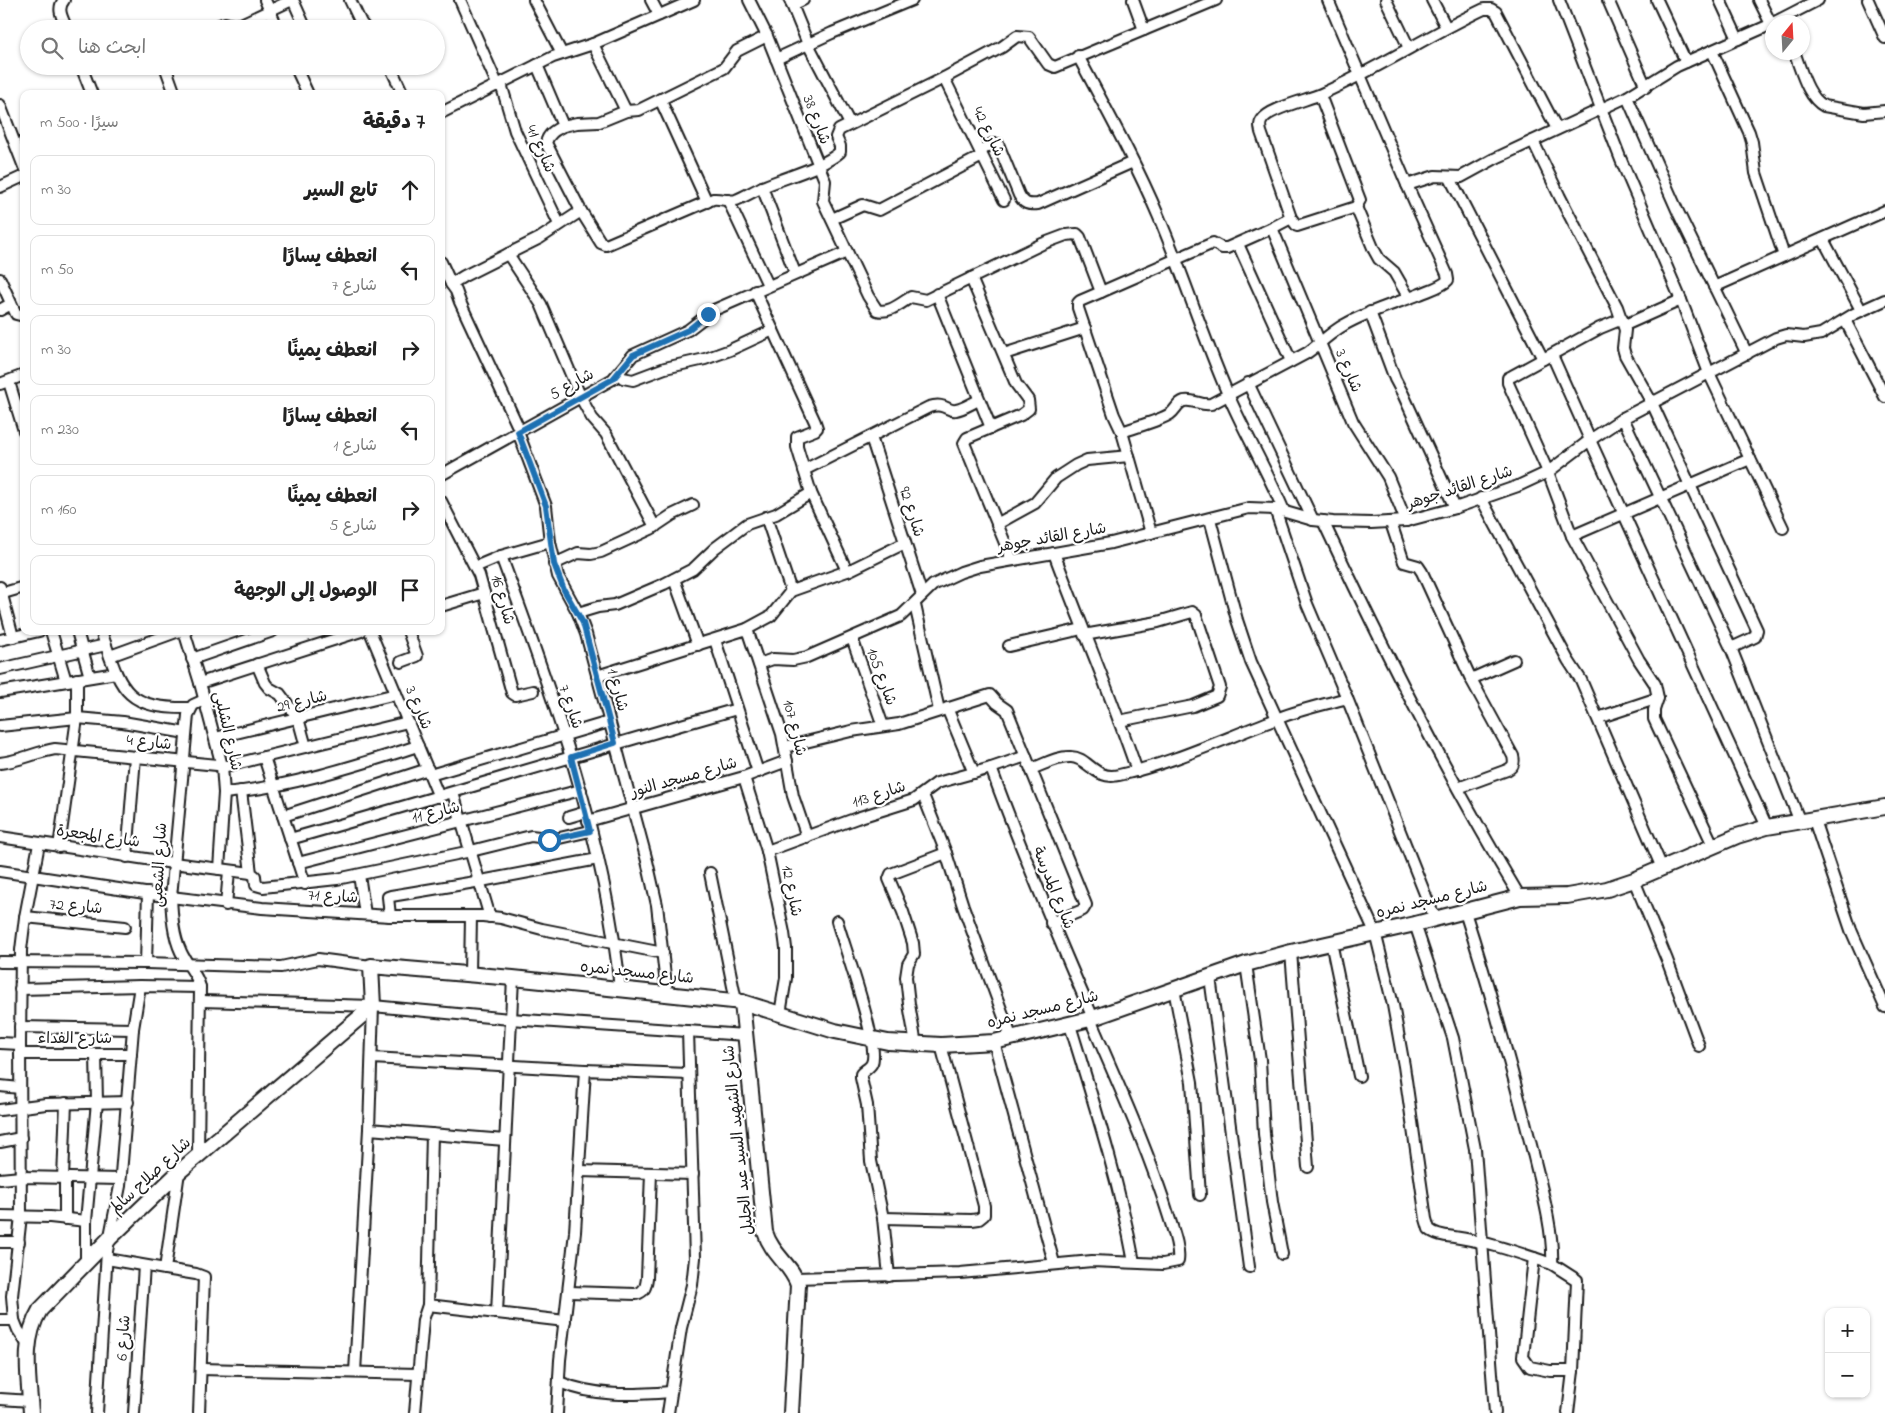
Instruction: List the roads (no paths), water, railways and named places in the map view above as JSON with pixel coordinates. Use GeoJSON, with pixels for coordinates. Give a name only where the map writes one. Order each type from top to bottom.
{"type":"FeatureCollection","features":[{"type":"Feature","properties":{"kind":"street"},"geometry":{"type":"LineString","coordinates":[[265,0],[274,20]]}},
{"type":"Feature","properties":{"kind":"street"},"geometry":{"type":"LineString","coordinates":[[250,20],[293,0],[302,20]]}},
{"type":"Feature","properties":{"kind":"street"},"geometry":{"type":"LineString","coordinates":[[350,0],[360,20]]}},
{"type":"Feature","properties":{"kind":"street","name":"شارع 41"},"geometry":{"type":"LineString","coordinates":[[460,0],[499,85],[515,131],[559,224]]}},
{"type":"Feature","properties":{"kind":"street"},"geometry":{"type":"LineString","coordinates":[[534,0],[562,54]]}},
{"type":"Feature","properties":{"kind":"street"},"geometry":{"type":"LineString","coordinates":[[651,0],[659,16]]}},
{"type":"Feature","properties":{"kind":"street"},"geometry":{"type":"LineString","coordinates":[[445,111],[537,65],[562,54],[593,44],[694,0]]}},
{"type":"Feature","properties":{"kind":"street","name":"شارع 38"},"geometry":{"type":"LineString","coordinates":[[748,0],[767,36],[826,185],[823,201],[868,296],[879,311],[889,310],[911,297],[923,300],[937,294]]}},
{"type":"Feature","properties":{"kind":"street"},"geometry":{"type":"LineString","coordinates":[[803,0],[791,2],[808,44],[850,124]]}},
{"type":"Feature","properties":{"kind":"street"},"geometry":{"type":"LineString","coordinates":[[776,59],[912,0]]}},
{"type":"Feature","properties":{"kind":"street"},"geometry":{"type":"LineString","coordinates":[[1133,0],[1144,30]]}},
{"type":"Feature","properties":{"kind":"street"},"geometry":{"type":"LineString","coordinates":[[767,36],[737,51],[724,68],[639,110],[626,111],[599,122],[563,126],[551,133],[546,142],[581,211],[601,243],[606,245],[719,198],[728,200],[738,199],[762,187],[818,165],[840,152],[836,133],[839,130],[944,78],[1002,47],[1017,36],[1029,37],[1050,66],[1059,66],[1078,56],[1216,0]]}},
{"type":"Feature","properties":{"kind":"street"},"geometry":{"type":"LineString","coordinates":[[1122,432],[1170,414],[1180,402],[1185,401],[1207,405],[1291,361],[1320,344],[1336,330],[1370,312],[1446,282],[1448,277],[1328,0]]}},
{"type":"Feature","properties":{"kind":"street"},"geometry":{"type":"LineString","coordinates":[[1386,0],[1409,48]]}},
{"type":"Feature","properties":{"kind":"street"},"geometry":{"type":"LineString","coordinates":[[1432,0],[1446,27]]}},
{"type":"Feature","properties":{"kind":"street"},"geometry":{"type":"LineString","coordinates":[[1559,0],[1709,373],[1783,528]]}},
{"type":"Feature","properties":{"kind":"street"},"geometry":{"type":"LineString","coordinates":[[1608,0],[1646,86]]}},
{"type":"Feature","properties":{"kind":"street"},"geometry":{"type":"LineString","coordinates":[[1657,0],[1686,62]]}},
{"type":"Feature","properties":{"kind":"street"},"geometry":{"type":"LineString","coordinates":[[1720,0],[1738,39]]}},
{"type":"Feature","properties":{"kind":"street"},"geometry":{"type":"LineString","coordinates":[[1759,0],[1770,15]]}},
{"type":"Feature","properties":{"kind":"street"},"geometry":{"type":"LineString","coordinates":[[1791,15],[1818,0]]}},
{"type":"Feature","properties":{"kind":"street"},"geometry":{"type":"LineString","coordinates":[[1868,0],[1885,38]]}},
{"type":"Feature","properties":{"kind":"street"},"geometry":{"type":"LineString","coordinates":[[62,2],[61,14],[63,20]]}},
{"type":"Feature","properties":{"kind":"street"},"geometry":{"type":"LineString","coordinates":[[1320,94],[1360,200],[1356,208],[1299,226],[1294,224],[1291,218],[1261,132],[1263,118],[1272,112],[1320,94],[1361,74],[1446,27],[1486,8],[1493,10],[1557,129]]}},
{"type":"Feature","properties":{"kind":"street"},"geometry":{"type":"LineString","coordinates":[[1407,185],[1435,176],[1461,177],[1494,159],[1627,97],[1662,74],[1686,62],[1765,28]]}},
{"type":"Feature","properties":{"kind":"street"},"geometry":{"type":"LineString","coordinates":[[593,44],[626,111]]}},
{"type":"Feature","properties":{"kind":"street"},"geometry":{"type":"LineString","coordinates":[[1712,51],[1751,137],[1756,173],[1784,256]]}},
{"type":"Feature","properties":{"kind":"street"},"geometry":{"type":"LineString","coordinates":[[1078,56],[1158,215],[1205,340],[1279,510],[1307,604],[1347,698],[1435,919]]}},
{"type":"Feature","properties":{"kind":"street"},"geometry":{"type":"LineString","coordinates":[[1797,60],[1812,96],[1818,103],[1824,106],[1864,113],[1885,111]]}},
{"type":"Feature","properties":{"kind":"street"},"geometry":{"type":"LineString","coordinates":[[537,65],[563,126]]}},
{"type":"Feature","properties":{"kind":"street"},"geometry":{"type":"LineString","coordinates":[[85,75],[90,90]]}},
{"type":"Feature","properties":{"kind":"street"},"geometry":{"type":"LineString","coordinates":[[169,75],[174,90]]}},
{"type":"Feature","properties":{"kind":"street"},"geometry":{"type":"LineString","coordinates":[[299,75],[306,90]]}},
{"type":"Feature","properties":{"kind":"street"},"geometry":{"type":"LineString","coordinates":[[394,75],[401,90]]}},
{"type":"Feature","properties":{"kind":"street","name":"شارع 42"},"geometry":{"type":"LineString","coordinates":[[944,78],[1004,200]]}},
{"type":"Feature","properties":{"kind":"street"},"geometry":{"type":"LineString","coordinates":[[1627,97],[1714,287],[1747,354]]}},
{"type":"Feature","properties":{"kind":"street"},"geometry":{"type":"LineString","coordinates":[[660,100],[707,202]]}},
{"type":"Feature","properties":{"kind":"street"},"geometry":{"type":"LineString","coordinates":[[0,105],[20,155]]}},
{"type":"Feature","properties":{"kind":"street"},"geometry":{"type":"LineString","coordinates":[[1533,141],[1623,322],[1625,355],[1652,403],[1758,630],[1755,637],[1731,648]]}},
{"type":"Feature","properties":{"kind":"street"},"geometry":{"type":"LineString","coordinates":[[832,219],[863,205],[878,210],[981,153],[992,144],[998,144],[1022,202],[1029,205],[1038,204],[1133,162]]}},
{"type":"Feature","properties":{"kind":"street"},"geometry":{"type":"LineString","coordinates":[[0,187],[20,178]]}},
{"type":"Feature","properties":{"kind":"street"},"geometry":{"type":"LineString","coordinates":[[1450,178],[1548,357],[1590,440],[1767,827]]}},
{"type":"Feature","properties":{"kind":"street"},"geometry":{"type":"LineString","coordinates":[[762,187],[795,273]]}},
{"type":"Feature","properties":{"kind":"street"},"geometry":{"type":"LineString","coordinates":[[728,200],[768,285]]}},
{"type":"Feature","properties":{"kind":"street"},"geometry":{"type":"LineString","coordinates":[[1356,208],[1379,259],[1394,272],[1408,298]]}},
{"type":"Feature","properties":{"kind":"street"},"geometry":{"type":"LineString","coordinates":[[451,284],[540,238],[581,211]]}},
{"type":"Feature","properties":{"kind":"street"},"geometry":{"type":"LineString","coordinates":[[1714,287],[1885,211]]}},
{"type":"Feature","properties":{"kind":"street"},"geometry":{"type":"LineString","coordinates":[[1151,533],[1122,432],[1114,415],[1078,308],[1078,303],[1083,299],[1213,242],[1224,248],[1238,244],[1291,218]]}},
{"type":"Feature","properties":{"kind":"street","name":"شارع 3"},"geometry":{"type":"LineString","coordinates":[[1272,228],[1353,422],[1388,477],[1406,521]]}},
{"type":"Feature","properties":{"kind":"street"},"geometry":{"type":"LineString","coordinates":[[991,428],[937,294],[1042,244],[1066,235],[1078,234],[1101,292]]}},
{"type":"Feature","properties":{"kind":"street"},"geometry":{"type":"LineString","coordinates":[[1823,239],[1861,310]]}},
{"type":"Feature","properties":{"kind":"street"},"geometry":{"type":"LineString","coordinates":[[1238,244],[1291,361]]}},
{"type":"Feature","properties":{"kind":"street","name":"شارع 5"},"geometry":{"type":"LineString","coordinates":[[445,473],[613,379],[619,374],[629,359],[638,352],[688,330],[714,310],[795,273],[847,252]]}},
{"type":"Feature","properties":{"kind":"street"},"geometry":{"type":"LineString","coordinates":[[508,254],[540,304],[581,398],[592,418],[606,434],[655,527]]}},
{"type":"Feature","properties":{"kind":"street","name":"شارع 1"},"geometry":{"type":"LineString","coordinates":[[445,271],[456,291],[519,432],[546,506],[554,564],[564,590],[578,613],[633,808],[657,905],[668,994]]}},
{"type":"Feature","properties":{"kind":"street"},"geometry":{"type":"LineString","coordinates":[[0,278],[19,311]]}},
{"type":"Feature","properties":{"kind":"street"},"geometry":{"type":"LineString","coordinates":[[971,278],[1016,384],[1028,400],[1029,407],[1026,412],[967,438],[964,443],[1012,560]]}},
{"type":"Feature","properties":{"kind":"street"},"geometry":{"type":"LineString","coordinates":[[755,291],[817,427],[815,430],[796,438],[811,494],[847,571]]}},
{"type":"Feature","properties":{"kind":"street"},"geometry":{"type":"LineString","coordinates":[[1681,300],[1623,322],[1600,328],[1512,376],[1507,381],[1548,472],[1572,536],[1639,660],[1655,684],[1658,698],[1654,710],[1654,719],[1712,845]]}},
{"type":"Feature","properties":{"kind":"street","name":"شارع القائد جوهر"},"geometry":{"type":"LineString","coordinates":[[759,664],[777,658],[793,660],[807,657],[901,616],[933,585],[961,572],[1012,560],[1111,544],[1249,508],[1279,510],[1318,520],[1352,523],[1391,523],[1455,508],[1518,486],[1548,472],[1590,440],[1624,418],[1781,336],[1813,337],[1861,310],[1885,300]]}},
{"type":"Feature","properties":{"kind":"street"},"geometry":{"type":"LineString","coordinates":[[0,310],[19,311]]}},
{"type":"Feature","properties":{"kind":"street"},"geometry":{"type":"LineString","coordinates":[[1370,312],[1395,379],[1404,394],[1455,508]]}},
{"type":"Feature","properties":{"kind":"street"},"geometry":{"type":"LineString","coordinates":[[1844,320],[1885,397]]}},
{"type":"Feature","properties":{"kind":"street"},"geometry":{"type":"LineString","coordinates":[[1004,354],[1085,328]]}},
{"type":"Feature","properties":{"kind":"street"},"geometry":{"type":"LineString","coordinates":[[619,374],[623,378],[633,380],[665,368],[705,359],[730,350],[773,330]]}},
{"type":"Feature","properties":{"kind":"street"},"geometry":{"type":"LineString","coordinates":[[20,377],[4,383],[20,421]]}},
{"type":"Feature","properties":{"kind":"street"},"geometry":{"type":"LineString","coordinates":[[1248,383],[1371,625],[1485,839],[1520,897]]}},
{"type":"Feature","properties":{"kind":"street"},"geometry":{"type":"LineString","coordinates":[[804,470],[929,407],[940,404],[951,410],[957,410],[979,400]]}},
{"type":"Feature","properties":{"kind":"street"},"geometry":{"type":"LineString","coordinates":[[1624,418],[1731,648],[1807,821],[1851,930],[1885,1007]]}},
{"type":"Feature","properties":{"kind":"street","name":"شارع 92"},"geometry":{"type":"LineString","coordinates":[[871,437],[922,595]]}},
{"type":"Feature","properties":{"kind":"street"},"geometry":{"type":"LineString","coordinates":[[997,524],[1035,503],[1056,478],[1076,465],[1087,460],[1129,456]]}},
{"type":"Feature","properties":{"kind":"street"},"geometry":{"type":"LineString","coordinates":[[1572,536],[1750,459]]}},
{"type":"Feature","properties":{"kind":"street"},"geometry":{"type":"LineString","coordinates":[[578,613],[598,607],[615,605],[674,579],[693,569],[715,548],[747,524],[776,514],[811,494]]}},
{"type":"Feature","properties":{"kind":"street"},"geometry":{"type":"LineString","coordinates":[[1482,498],[1568,660],[1581,680],[1662,868]]}},
{"type":"Feature","properties":{"kind":"street"},"geometry":{"type":"LineString","coordinates":[[554,564],[578,552],[592,554],[601,552],[655,527],[672,515],[693,505]]}},
{"type":"Feature","properties":{"kind":"street","name":"شارع 16"},"geometry":{"type":"LineString","coordinates":[[445,509],[476,567],[512,694],[517,695],[533,691]]}},
{"type":"Feature","properties":{"kind":"street"},"geometry":{"type":"LineString","coordinates":[[766,518],[791,591]]}},
{"type":"Feature","properties":{"kind":"street"},"geometry":{"type":"LineString","coordinates":[[1210,519],[1237,620],[1251,662],[1374,932],[1393,1006],[1404,1066],[1427,1225],[1431,1232],[1483,1241],[1552,1264],[1577,1280],[1573,1371],[1568,1413]]}},
{"type":"Feature","properties":{"kind":"street"},"geometry":{"type":"LineString","coordinates":[[1391,523],[1404,562],[1418,566],[1422,572],[1471,679],[1513,756],[1514,763],[1507,770],[1458,788]]}},
{"type":"Feature","properties":{"kind":"street"},"geometry":{"type":"LineString","coordinates":[[476,567],[502,556],[550,542]]}},
{"type":"Feature","properties":{"kind":"street"},"geometry":{"type":"LineString","coordinates":[[597,676],[715,640],[747,628],[771,616],[791,591],[847,571],[905,543]]}},
{"type":"Feature","properties":{"kind":"street"},"geometry":{"type":"LineString","coordinates":[[1054,553],[1083,632],[1120,721],[1137,771]]}},
{"type":"Feature","properties":{"kind":"street","name":"شارع 7"},"geometry":{"type":"LineString","coordinates":[[502,556],[581,790],[616,942],[620,989]]}},
{"type":"Feature","properties":{"kind":"street"},"geometry":{"type":"LineString","coordinates":[[674,579],[698,645]]}},
{"type":"Feature","properties":{"kind":"street"},"geometry":{"type":"LineString","coordinates":[[13,638],[1,591],[20,588]]}},
{"type":"Feature","properties":{"kind":"street"},"geometry":{"type":"LineString","coordinates":[[445,605],[484,593]]}},
{"type":"Feature","properties":{"kind":"street"},"geometry":{"type":"LineString","coordinates":[[915,604],[943,709],[974,773]]}},
{"type":"Feature","properties":{"kind":"street"},"geometry":{"type":"LineString","coordinates":[[1009,646],[1083,632],[1158,622],[1192,612],[1196,615],[1220,687],[1217,696],[1193,706],[1120,721]]}},
{"type":"Feature","properties":{"kind":"street","name":"شارع 107"},"geometry":{"type":"LineString","coordinates":[[747,628],[786,747],[793,796],[807,837]]}},
{"type":"Feature","properties":{"kind":"street"},"geometry":{"type":"LineString","coordinates":[[0,640],[24,635]]}},
{"type":"Feature","properties":{"kind":"street"},"geometry":{"type":"LineString","coordinates":[[52,635],[66,681]]}},
{"type":"Feature","properties":{"kind":"street"},"geometry":{"type":"LineString","coordinates":[[78,635],[90,677]]}},
{"type":"Feature","properties":{"kind":"street"},"geometry":{"type":"LineString","coordinates":[[102,635],[122,686],[137,700],[157,707],[190,708],[196,702],[204,700]]}},
{"type":"Feature","properties":{"kind":"street"},"geometry":{"type":"LineString","coordinates":[[110,656],[167,635]]}},
{"type":"Feature","properties":{"kind":"street","name":"شارع الشلبى"},"geometry":{"type":"LineString","coordinates":[[185,635],[222,766],[226,905]]}},
{"type":"Feature","properties":{"kind":"street"},"geometry":{"type":"LineString","coordinates":[[192,660],[261,635]]}},
{"type":"Feature","properties":{"kind":"street"},"geometry":{"type":"LineString","coordinates":[[200,683],[349,635]]}},
{"type":"Feature","properties":{"kind":"street","name":"شارع 3"},"geometry":{"type":"LineString","coordinates":[[372,635],[439,797]]}},
{"type":"Feature","properties":{"kind":"street"},"geometry":{"type":"LineString","coordinates":[[401,662],[417,656],[409,635]]}},
{"type":"Feature","properties":{"kind":"street","name":"شارع 105"},"geometry":{"type":"LineString","coordinates":[[852,638],[883,726]]}},
{"type":"Feature","properties":{"kind":"street"},"geometry":{"type":"LineString","coordinates":[[715,640],[758,772]]}},
{"type":"Feature","properties":{"kind":"street"},"geometry":{"type":"LineString","coordinates":[[0,668],[58,657],[106,645]]}},
{"type":"Feature","properties":{"kind":"street"},"geometry":{"type":"LineString","coordinates":[[1471,679],[1514,660]]}},
{"type":"Feature","properties":{"kind":"street"},"geometry":{"type":"LineString","coordinates":[[258,664],[265,683],[269,688],[280,694],[298,718],[306,747]]}},
{"type":"Feature","properties":{"kind":"street"},"geometry":{"type":"LineString","coordinates":[[0,692],[116,673]]}},
{"type":"Feature","properties":{"kind":"street"},"geometry":{"type":"LineString","coordinates":[[59,847],[77,718],[77,679]]}},
{"type":"Feature","properties":{"kind":"street","name":"شارع 29"},"geometry":{"type":"LineString","coordinates":[[215,738],[396,694]]}},
{"type":"Feature","properties":{"kind":"street"},"geometry":{"type":"LineString","coordinates":[[786,747],[851,731],[913,720],[986,695],[992,696],[997,703],[1008,710],[1086,905],[1084,910],[1051,923]]}},
{"type":"Feature","properties":{"kind":"street"},"geometry":{"type":"LineString","coordinates":[[1031,769],[1070,757],[1079,759],[1092,770],[1108,776],[1116,776],[1203,749],[1276,719],[1347,698]]}},
{"type":"Feature","properties":{"kind":"street"},"geometry":{"type":"LineString","coordinates":[[1598,718],[1658,698]]}},
{"type":"Feature","properties":{"kind":"street","name":"شارع الشعبى"},"geometry":{"type":"LineString","coordinates":[[190,708],[183,762],[171,897],[176,940],[200,987],[198,1156]]}},
{"type":"Feature","properties":{"kind":"street"},"geometry":{"type":"LineString","coordinates":[[290,839],[453,793],[615,743],[738,710]]}},
{"type":"Feature","properties":{"kind":"street"},"geometry":{"type":"LineString","coordinates":[[0,726],[77,718],[124,722],[186,733]]}},
{"type":"Feature","properties":{"kind":"street","name":"شارع 4"},"geometry":{"type":"LineString","coordinates":[[0,763],[19,760],[45,750],[73,749],[222,766],[408,722]]}},
{"type":"Feature","properties":{"kind":"street"},"geometry":{"type":"LineString","coordinates":[[283,816],[429,772],[610,722]]}},
{"type":"Feature","properties":{"kind":"street"},"geometry":{"type":"LineString","coordinates":[[224,793],[274,787],[349,768],[418,746]]}},
{"type":"Feature","properties":{"kind":"street","name":"شارع 113"},"geometry":{"type":"LineString","coordinates":[[767,851],[914,800],[937,783],[1026,756]]}},
{"type":"Feature","properties":{"kind":"street"},"geometry":{"type":"LineString","coordinates":[[127,857],[136,757]]}},
{"type":"Feature","properties":{"kind":"street"},"geometry":{"type":"LineString","coordinates":[[264,757],[305,884]]}},
{"type":"Feature","properties":{"kind":"street","name":"شارع مسجد النور"},"geometry":{"type":"LineString","coordinates":[[588,821],[758,772],[787,761]]}},
{"type":"Feature","properties":{"kind":"street","name":"شارع المدرسة"},"geometry":{"type":"LineString","coordinates":[[991,768],[1019,844],[1153,1168],[1173,1231],[1178,1261],[1171,1263],[1134,1262]]}},
{"type":"Feature","properties":{"kind":"street","name":"شارع 12"},"geometry":{"type":"LineString","coordinates":[[744,776],[767,851],[786,948],[786,978],[780,1014]]}},
{"type":"Feature","properties":{"kind":"street","name":"شارع 11"},"geometry":{"type":"LineString","coordinates":[[298,863],[581,790]]}},
{"type":"Feature","properties":{"kind":"street"},"geometry":{"type":"LineString","coordinates":[[241,791],[251,873],[255,876],[256,885],[260,886],[305,884],[359,875],[531,836],[555,839],[588,821]]}},
{"type":"Feature","properties":{"kind":"street"},"geometry":{"type":"LineString","coordinates":[[453,793],[490,917]]}},
{"type":"Feature","properties":{"kind":"street"},"geometry":{"type":"LineString","coordinates":[[923,795],[946,853],[963,906],[1012,1039]]}},
{"type":"Feature","properties":{"kind":"street","name":"شارع مسجد نمره"},"geometry":{"type":"LineString","coordinates":[[0,962],[146,963],[281,968],[318,959],[371,966],[513,978],[739,1002],[835,1031],[916,1045],[941,1046],[994,1042],[1070,1025],[1246,964],[1291,952],[1465,912],[1520,897],[1567,896],[1608,889],[1634,880],[1712,845],[1767,827],[1885,807]]}},
{"type":"Feature","properties":{"kind":"street"},"geometry":{"type":"LineString","coordinates":[[569,817],[588,821]]}},
{"type":"Feature","properties":{"kind":"street","name":"شارع المجعرة"},"geometry":{"type":"LineString","coordinates":[[0,837],[127,857],[251,873]]}},
{"type":"Feature","properties":{"kind":"street"},"geometry":{"type":"LineString","coordinates":[[28,1345],[14,1320],[12,1296],[21,1216],[21,962],[25,917],[39,844]]}},
{"type":"Feature","properties":{"kind":"street"},"geometry":{"type":"LineString","coordinates":[[916,1045],[906,977],[908,964],[914,954],[914,944],[889,879],[891,874],[946,853]]}},
{"type":"Feature","properties":{"kind":"street"},"geometry":{"type":"LineString","coordinates":[[390,916],[389,896],[480,882],[598,860]]}},
{"type":"Feature","properties":{"kind":"street","name":"شارع 71"},"geometry":{"type":"LineString","coordinates":[[0,871],[226,905],[278,910],[390,916],[490,917],[663,952]]}},
{"type":"Feature","properties":{"kind":"street"},"geometry":{"type":"LineString","coordinates":[[710,873],[739,1002]]}},
{"type":"Feature","properties":{"kind":"street"},"geometry":{"type":"LineString","coordinates":[[359,875],[365,914]]}},
{"type":"Feature","properties":{"kind":"street"},"geometry":{"type":"LineString","coordinates":[[1634,880],[1667,960],[1699,1046]]}},
{"type":"Feature","properties":{"kind":"street"},"geometry":{"type":"LineString","coordinates":[[146,963],[148,893]]}},
{"type":"Feature","properties":{"kind":"street"},"geometry":{"type":"LineString","coordinates":[[1465,912],[1491,995],[1535,1162],[1549,1230],[1552,1264]]}},
{"type":"Feature","properties":{"kind":"street"},"geometry":{"type":"LineString","coordinates":[[470,974],[471,916]]}},
{"type":"Feature","properties":{"kind":"street","name":"شارع 72"},"geometry":{"type":"LineString","coordinates":[[25,917],[125,927]]}},
{"type":"Feature","properties":{"kind":"street"},"geometry":{"type":"LineString","coordinates":[[837,921],[872,1038],[873,1061],[861,1074],[861,1078],[867,1106],[871,1162],[883,1218],[889,1276]]}},
{"type":"Feature","properties":{"kind":"street"},"geometry":{"type":"LineString","coordinates":[[1415,924],[1452,1038],[1462,1079],[1475,1150],[1495,1413]]}},
{"type":"Feature","properties":{"kind":"street"},"geometry":{"type":"LineString","coordinates":[[1331,942],[1359,1076]]}},
{"type":"Feature","properties":{"kind":"street"},"geometry":{"type":"LineString","coordinates":[[1291,952],[1308,1167]]}},
{"type":"Feature","properties":{"kind":"street"},"geometry":{"type":"LineString","coordinates":[[1246,964],[1260,1060],[1264,1134],[1272,1202],[1282,1254]]}},
{"type":"Feature","properties":{"kind":"street"},"geometry":{"type":"LineString","coordinates":[[355,1372],[372,1058],[373,1006],[371,966]]}},
{"type":"Feature","properties":{"kind":"street"},"geometry":{"type":"LineString","coordinates":[[1210,977],[1249,1267]]}},
{"type":"Feature","properties":{"kind":"street"},"geometry":{"type":"LineString","coordinates":[[497,1314],[513,978]]}},
{"type":"Feature","properties":{"kind":"street"},"geometry":{"type":"LineString","coordinates":[[20,989],[140,986],[200,987]]}},
{"type":"Feature","properties":{"kind":"street"},"geometry":{"type":"LineString","coordinates":[[97,1413],[106,1259],[120,1179],[133,1029],[140,986]]}},
{"type":"Feature","properties":{"kind":"street"},"geometry":{"type":"LineString","coordinates":[[1174,989],[1192,1082],[1200,1195]]}},
{"type":"Feature","properties":{"kind":"street"},"geometry":{"type":"LineString","coordinates":[[201,1001],[373,1006],[510,1019],[745,1035]]}},
{"type":"Feature","properties":{"kind":"street","name":"شارع الشهيد السيد عبد الجليل"},"geometry":{"type":"LineString","coordinates":[[739,1002],[745,1035],[765,1232],[772,1249],[796,1278]]}},
{"type":"Feature","properties":{"kind":"street","name":"شارع صلاح سالم"},"geometry":{"type":"LineString","coordinates":[[31,1407],[29,1333],[40,1310],[110,1238],[179,1172],[373,1006]]}},
{"type":"Feature","properties":{"kind":"street"},"geometry":{"type":"LineString","coordinates":[[791,1413],[798,1292],[796,1278],[960,1273],[1092,1260],[1134,1262],[1112,1162],[1070,1025]]}},
{"type":"Feature","properties":{"kind":"street"},"geometry":{"type":"LineString","coordinates":[[20,1027],[133,1029]]}},
{"type":"Feature","properties":{"kind":"street"},"geometry":{"type":"LineString","coordinates":[[668,1413],[680,1328],[695,1271],[696,1246],[688,1031]]}},
{"type":"Feature","properties":{"kind":"street","name":"شارع الفداء"},"geometry":{"type":"LineString","coordinates":[[0,1042],[20,1049],[96,1054],[131,1054]]}},
{"type":"Feature","properties":{"kind":"street"},"geometry":{"type":"LineString","coordinates":[[994,1042],[1054,1263]]}},
{"type":"Feature","properties":{"kind":"street"},"geometry":{"type":"LineString","coordinates":[[883,1218],[972,1220],[979,1219],[984,1215],[984,1206],[941,1046]]}},
{"type":"Feature","properties":{"kind":"street"},"geometry":{"type":"LineString","coordinates":[[86,1262],[86,1221],[97,1102],[96,1054]]}},
{"type":"Feature","properties":{"kind":"street"},"geometry":{"type":"LineString","coordinates":[[372,1058],[689,1074]]}},
{"type":"Feature","properties":{"kind":"street"},"geometry":{"type":"LineString","coordinates":[[557,1413],[569,1292],[585,1070]]}},
{"type":"Feature","properties":{"kind":"street"},"geometry":{"type":"LineString","coordinates":[[0,1086],[20,1088]]}},
{"type":"Feature","properties":{"kind":"street"},"geometry":{"type":"LineString","coordinates":[[0,1110],[66,1103],[128,1102]]}},
{"type":"Feature","properties":{"kind":"street"},"geometry":{"type":"LineString","coordinates":[[65,1219],[66,1103]]}},
{"type":"Feature","properties":{"kind":"street"},"geometry":{"type":"LineString","coordinates":[[369,1129],[505,1140]]}},
{"type":"Feature","properties":{"kind":"street"},"geometry":{"type":"LineString","coordinates":[[415,1413],[424,1314],[428,1305],[432,1134]]}},
{"type":"Feature","properties":{"kind":"street"},"geometry":{"type":"LineString","coordinates":[[0,1142],[21,1138]]}},
{"type":"Feature","properties":{"kind":"street"},"geometry":{"type":"LineString","coordinates":[[578,1171],[693,1174]]}},
{"type":"Feature","properties":{"kind":"street"},"geometry":{"type":"LineString","coordinates":[[165,1270],[179,1172]]}},
{"type":"Feature","properties":{"kind":"street"},"geometry":{"type":"LineString","coordinates":[[569,1292],[636,1294],[644,1290],[647,1278],[651,1173]]}},
{"type":"Feature","properties":{"kind":"street"},"geometry":{"type":"LineString","coordinates":[[0,1179],[21,1177],[120,1179]]}},
{"type":"Feature","properties":{"kind":"street"},"geometry":{"type":"LineString","coordinates":[[0,1216],[50,1217],[86,1221]]}},
{"type":"Feature","properties":{"kind":"street"},"geometry":{"type":"LineString","coordinates":[[0,1242],[19,1242]]}},
{"type":"Feature","properties":{"kind":"street"},"geometry":{"type":"LineString","coordinates":[[1534,1258],[1523,1357],[1530,1367],[1550,1371],[1573,1371]]}},
{"type":"Feature","properties":{"kind":"street"},"geometry":{"type":"LineString","coordinates":[[106,1259],[196,1274],[204,1277],[198,1413]]}},
{"type":"Feature","properties":{"kind":"street","name":"شارع 6"},"geometry":{"type":"LineString","coordinates":[[134,1413],[144,1266]]}},
{"type":"Feature","properties":{"kind":"street"},"geometry":{"type":"LineString","coordinates":[[0,1296],[12,1296]]}},
{"type":"Feature","properties":{"kind":"street"},"geometry":{"type":"LineString","coordinates":[[428,1305],[565,1321]]}},
{"type":"Feature","properties":{"kind":"street"},"geometry":{"type":"LineString","coordinates":[[0,1320],[14,1320]]}},
{"type":"Feature","properties":{"kind":"street"},"geometry":{"type":"LineString","coordinates":[[201,1368],[418,1374]]}},
{"type":"Feature","properties":{"kind":"street"},"geometry":{"type":"LineString","coordinates":[[559,1382],[574,1388],[603,1394],[628,1395],[670,1392]]}},
{"type":"Feature","properties":{"kind":"street"},"geometry":{"type":"LineString","coordinates":[[0,1400],[31,1407]]}}]}
